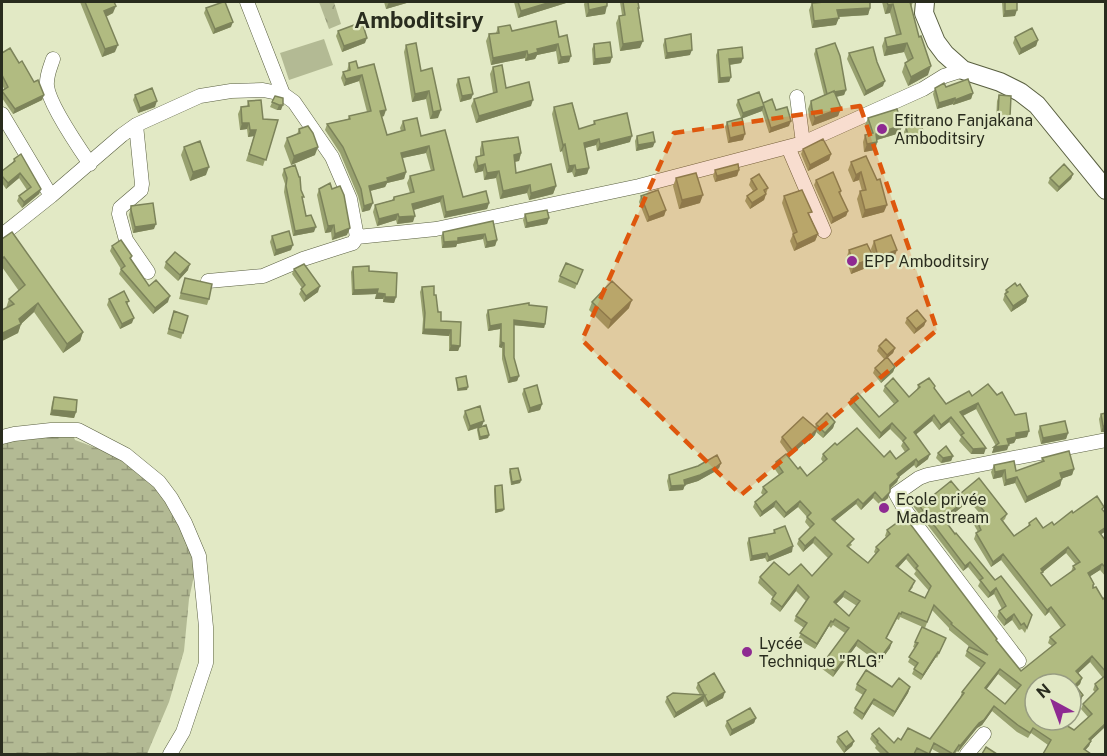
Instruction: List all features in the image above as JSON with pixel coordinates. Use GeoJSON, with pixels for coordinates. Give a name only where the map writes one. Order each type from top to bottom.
{"type":"FeatureCollection","features":[{"type":"Feature","properties":{"kind":"main road"},"geometry":{"type":"LineString","coordinates":[[925,2],[924,14],[936,42],[945,54],[963,70],[1000,82],[1020,92],[1037,105],[1106,190]]}},
{"type":"Feature","properties":{"kind":"street"},"geometry":{"type":"LineString","coordinates":[[246,2],[283,94]]}},
{"type":"Feature","properties":{"kind":"street"},"geometry":{"type":"LineString","coordinates":[[53,59],[47,76],[48,90],[55,106],[90,164]]}},
{"type":"Feature","properties":{"kind":"street"},"geometry":{"type":"LineString","coordinates":[[208,281],[262,276],[303,259],[352,243],[357,237],[436,229],[628,189],[803,143],[923,89],[944,76],[963,70]]}},
{"type":"Feature","properties":{"kind":"street"},"geometry":{"type":"LineString","coordinates":[[2,236],[122,135],[136,126],[200,96],[231,91],[263,90],[283,94],[294,102],[332,157],[350,199],[357,237]]}},
{"type":"Feature","properties":{"kind":"street"},"geometry":{"type":"LineString","coordinates":[[797,97],[803,143]]}},
{"type":"Feature","properties":{"kind":"street"},"geometry":{"type":"LineString","coordinates":[[2,114],[51,196]]}},
{"type":"Feature","properties":{"kind":"street"},"geometry":{"type":"LineString","coordinates":[[136,126],[141,190],[120,208],[119,214],[126,240],[148,272]]}},
{"type":"Feature","properties":{"kind":"street"},"geometry":{"type":"LineString","coordinates":[[788,147],[824,231]]}},
{"type":"Feature","properties":{"kind":"street"},"geometry":{"type":"LineString","coordinates":[[2,437],[51,430],[78,430],[126,455],[159,482],[185,523],[199,556],[206,627],[206,663],[183,732],[171,754]]}},
{"type":"Feature","properties":{"kind":"street"},"geometry":{"type":"LineString","coordinates":[[1019,661],[896,495],[919,478],[927,475],[1106,440]]}},
{"type":"Feature","properties":{"kind":"street"},"geometry":{"type":"LineString","coordinates":[[966,754],[984,734]]}},
{"type":"Feature","properties":{"kind":"highlighted area"},"geometry":{"type":"Polygon","coordinates":[[[860,106],[937,330],[741,495],[582,340],[674,133],[860,106]]]}},
{"type":"Feature","properties":{"kind":"green space"},"geometry":{"type":"Polygon","coordinates":[[[319,2],[334,2],[341,24],[329,29],[319,2]]]}},
{"type":"Feature","properties":{"kind":"green space"},"geometry":{"type":"Polygon","coordinates":[[[324,39],[333,65],[289,80],[280,53],[324,39]]]}},
{"type":"Feature","properties":{"kind":"green space"},"geometry":{"type":"Polygon","coordinates":[[[73,435],[75,440],[102,450],[108,446],[165,494],[195,554],[195,571],[189,599],[184,651],[169,702],[147,754],[2,754],[2,440],[73,435]]]}},
{"type":"Feature","properties":{"kind":"building"},"geometry":{"type":"Polygon","coordinates":[[[85,2],[114,2],[116,6],[104,11],[118,45],[105,49],[85,2]]]}},
{"type":"Feature","properties":{"kind":"building"},"geometry":{"type":"Polygon","coordinates":[[[223,2],[233,22],[215,29],[206,8],[223,2]]]}},
{"type":"Feature","properties":{"kind":"building"},"geometry":{"type":"Polygon","coordinates":[[[518,2],[551,2],[521,11],[518,2]]]}},
{"type":"Feature","properties":{"kind":"building"},"geometry":{"type":"Polygon","coordinates":[[[588,2],[607,2],[607,6],[589,10],[588,2]]]}},
{"type":"Feature","properties":{"kind":"building"},"geometry":{"type":"Polygon","coordinates":[[[623,2],[638,2],[643,41],[623,44],[619,16],[625,15],[623,2]]]}},
{"type":"Feature","properties":{"kind":"building"},"geometry":{"type":"Polygon","coordinates":[[[870,2],[870,8],[837,10],[839,18],[814,21],[812,3],[870,2]]]}},
{"type":"Feature","properties":{"kind":"building"},"geometry":{"type":"Polygon","coordinates":[[[887,2],[910,2],[919,37],[921,36],[931,66],[911,77],[905,63],[913,58],[907,43],[887,47],[885,38],[901,34],[893,4],[888,5],[887,2]]]}},
{"type":"Feature","properties":{"kind":"building"},"geometry":{"type":"Polygon","coordinates":[[[1005,2],[1017,2],[1017,10],[1005,11],[1005,2]]]}},
{"type":"Feature","properties":{"kind":"building"},"geometry":{"type":"Polygon","coordinates":[[[556,21],[559,37],[567,35],[571,56],[561,57],[558,44],[537,49],[538,52],[528,55],[527,51],[493,58],[489,34],[499,33],[498,27],[510,25],[512,31],[556,21]]]}},
{"type":"Feature","properties":{"kind":"building"},"geometry":{"type":"Polygon","coordinates":[[[362,22],[367,38],[344,46],[338,31],[362,22]]]}},
{"type":"Feature","properties":{"kind":"building"},"geometry":{"type":"Polygon","coordinates":[[[1032,28],[1038,40],[1021,49],[1015,37],[1032,28]]]}},
{"type":"Feature","properties":{"kind":"building"},"geometry":{"type":"Polygon","coordinates":[[[691,34],[692,50],[667,53],[665,39],[691,34]]]}},
{"type":"Feature","properties":{"kind":"building"},"geometry":{"type":"Polygon","coordinates":[[[610,42],[612,57],[595,59],[594,44],[610,42]]]}},
{"type":"Feature","properties":{"kind":"building"},"geometry":{"type":"Polygon","coordinates":[[[416,43],[421,71],[432,68],[441,110],[433,112],[429,91],[415,94],[406,45],[416,43]]]}},
{"type":"Feature","properties":{"kind":"building"},"geometry":{"type":"Polygon","coordinates":[[[835,43],[840,56],[846,90],[827,94],[816,49],[835,43]]]}},
{"type":"Feature","properties":{"kind":"building"},"geometry":{"type":"Polygon","coordinates":[[[742,47],[743,58],[729,59],[731,77],[720,78],[718,50],[742,47]]]}},
{"type":"Feature","properties":{"kind":"building"},"geometry":{"type":"Polygon","coordinates":[[[873,47],[885,81],[866,91],[849,53],[873,47]]]}},
{"type":"Feature","properties":{"kind":"building"},"geometry":{"type":"Polygon","coordinates":[[[10,48],[19,63],[22,61],[34,82],[38,80],[44,95],[15,109],[2,91],[8,87],[2,75],[2,53],[10,48]]]}},
{"type":"Feature","properties":{"kind":"building"},"geometry":{"type":"Polygon","coordinates":[[[356,61],[358,68],[374,64],[386,110],[380,111],[387,135],[405,130],[403,121],[417,118],[421,136],[445,130],[463,197],[486,191],[489,203],[446,212],[443,196],[412,204],[415,216],[399,217],[398,214],[379,219],[375,205],[414,192],[410,176],[434,170],[429,146],[401,153],[406,172],[387,178],[388,181],[369,186],[373,203],[364,206],[361,189],[343,147],[327,124],[371,111],[362,75],[346,79],[343,72],[350,70],[349,63],[356,61]]]}},
{"type":"Feature","properties":{"kind":"building"},"geometry":{"type":"Polygon","coordinates":[[[502,65],[506,88],[529,82],[533,100],[479,116],[474,99],[497,92],[493,67],[502,65]]]}},
{"type":"Feature","properties":{"kind":"building"},"geometry":{"type":"Polygon","coordinates":[[[469,77],[473,94],[462,96],[458,79],[469,77]]]}},
{"type":"Feature","properties":{"kind":"building"},"geometry":{"type":"Polygon","coordinates":[[[968,79],[973,93],[939,103],[935,88],[944,83],[946,87],[968,79]]]}},
{"type":"Feature","properties":{"kind":"building"},"geometry":{"type":"Polygon","coordinates":[[[152,88],[157,101],[140,108],[135,95],[152,88]]]}},
{"type":"Feature","properties":{"kind":"building"},"geometry":{"type":"Polygon","coordinates":[[[834,91],[841,108],[815,118],[811,101],[834,91]]]}},
{"type":"Feature","properties":{"kind":"building"},"geometry":{"type":"Polygon","coordinates":[[[759,92],[764,106],[743,113],[738,100],[759,92]]]}},
{"type":"Feature","properties":{"kind":"building"},"geometry":{"type":"Polygon","coordinates":[[[999,95],[1011,96],[1010,117],[998,116],[999,95]]]}},
{"type":"Feature","properties":{"kind":"building"},"geometry":{"type":"Polygon","coordinates":[[[275,96],[283,98],[283,105],[272,102],[275,96]]]}},
{"type":"Feature","properties":{"kind":"building"},"geometry":{"type":"Polygon","coordinates":[[[772,99],[776,110],[787,107],[791,121],[771,128],[763,103],[772,99]]]}},
{"type":"Feature","properties":{"kind":"building"},"geometry":{"type":"Polygon","coordinates":[[[261,100],[263,119],[278,120],[266,160],[249,154],[256,130],[250,130],[249,123],[242,123],[241,107],[249,106],[248,101],[261,100]]]}},
{"type":"Feature","properties":{"kind":"building"},"geometry":{"type":"Polygon","coordinates":[[[572,103],[579,129],[595,124],[594,121],[627,113],[632,136],[600,144],[599,139],[584,143],[589,168],[576,170],[575,165],[569,166],[554,107],[572,103]]]}},
{"type":"Feature","properties":{"kind":"building"},"geometry":{"type":"Polygon","coordinates":[[[897,109],[902,125],[876,134],[877,142],[867,144],[865,135],[873,133],[868,118],[897,109]]]}},
{"type":"Feature","properties":{"kind":"building"},"geometry":{"type":"Polygon","coordinates":[[[742,118],[745,134],[730,138],[727,122],[742,118]]]}},
{"type":"Feature","properties":{"kind":"building"},"geometry":{"type":"Polygon","coordinates":[[[921,123],[924,136],[909,140],[906,127],[921,123]]]}},
{"type":"Feature","properties":{"kind":"building"},"geometry":{"type":"Polygon","coordinates":[[[308,126],[318,147],[294,156],[287,138],[300,133],[299,129],[308,126]]]}},
{"type":"Feature","properties":{"kind":"building"},"geometry":{"type":"Polygon","coordinates":[[[653,132],[655,142],[638,145],[637,136],[653,132]]]}},
{"type":"Feature","properties":{"kind":"building"},"geometry":{"type":"Polygon","coordinates":[[[518,137],[521,153],[514,155],[516,173],[551,164],[556,186],[531,193],[530,185],[503,191],[499,171],[487,173],[485,164],[478,166],[476,157],[484,155],[482,142],[518,137]]]}},
{"type":"Feature","properties":{"kind":"building"},"geometry":{"type":"Polygon","coordinates":[[[823,139],[831,154],[810,165],[803,149],[823,139]]]}},
{"type":"Feature","properties":{"kind":"building"},"geometry":{"type":"Polygon","coordinates":[[[200,141],[209,167],[193,172],[184,147],[200,141]]]}},
{"type":"Feature","properties":{"kind":"building"},"geometry":{"type":"Polygon","coordinates":[[[21,154],[41,189],[24,202],[19,196],[31,187],[20,173],[8,183],[2,176],[2,171],[21,154]]]}},
{"type":"Feature","properties":{"kind":"building"},"geometry":{"type":"Polygon","coordinates":[[[866,156],[877,180],[880,179],[887,205],[865,210],[860,191],[866,190],[861,172],[856,175],[851,162],[866,156]]]}},
{"type":"Feature","properties":{"kind":"building"},"geometry":{"type":"Polygon","coordinates":[[[738,164],[739,170],[717,176],[715,170],[738,164]]]}},
{"type":"Feature","properties":{"kind":"building"},"geometry":{"type":"Polygon","coordinates":[[[1064,164],[1073,174],[1059,187],[1050,178],[1064,164]]]}},
{"type":"Feature","properties":{"kind":"building"},"geometry":{"type":"Polygon","coordinates":[[[295,165],[300,177],[306,216],[311,215],[316,227],[295,231],[284,169],[295,165]]]}},
{"type":"Feature","properties":{"kind":"building"},"geometry":{"type":"Polygon","coordinates":[[[833,172],[848,211],[833,218],[816,180],[833,172]]]}},
{"type":"Feature","properties":{"kind":"building"},"geometry":{"type":"Polygon","coordinates":[[[696,173],[703,195],[682,200],[676,178],[696,173]]]}},
{"type":"Feature","properties":{"kind":"building"},"geometry":{"type":"Polygon","coordinates":[[[759,174],[768,188],[764,190],[766,194],[752,203],[747,196],[757,189],[751,179],[759,174]]]}},
{"type":"Feature","properties":{"kind":"building"},"geometry":{"type":"Polygon","coordinates":[[[330,183],[332,189],[340,186],[344,195],[350,228],[335,234],[334,225],[328,226],[319,189],[330,183]]]}},
{"type":"Feature","properties":{"kind":"building"},"geometry":{"type":"Polygon","coordinates":[[[658,190],[666,210],[649,217],[641,196],[658,190]]]}},
{"type":"Feature","properties":{"kind":"building"},"geometry":{"type":"Polygon","coordinates":[[[802,190],[812,212],[808,213],[818,234],[797,244],[793,234],[797,232],[784,196],[802,190]]]}},
{"type":"Feature","properties":{"kind":"building"},"geometry":{"type":"Polygon","coordinates":[[[153,203],[156,224],[135,227],[131,206],[153,203]]]}},
{"type":"Feature","properties":{"kind":"building"},"geometry":{"type":"Polygon","coordinates":[[[547,210],[549,218],[527,223],[525,214],[547,210]]]}},
{"type":"Feature","properties":{"kind":"building"},"geometry":{"type":"Polygon","coordinates":[[[493,221],[497,240],[487,242],[485,234],[444,242],[443,232],[493,221]]]}},
{"type":"Feature","properties":{"kind":"building"},"geometry":{"type":"Polygon","coordinates":[[[289,231],[293,245],[276,250],[272,236],[289,231]]]}},
{"type":"Feature","properties":{"kind":"building"},"geometry":{"type":"Polygon","coordinates":[[[12,232],[83,332],[67,344],[38,303],[19,319],[21,324],[3,333],[2,331],[2,310],[14,304],[9,299],[25,285],[4,257],[2,259],[2,239],[12,232]]]}},
{"type":"Feature","properties":{"kind":"building"},"geometry":{"type":"Polygon","coordinates":[[[891,235],[897,250],[878,257],[874,241],[891,235]]]}},
{"type":"Feature","properties":{"kind":"building"},"geometry":{"type":"Polygon","coordinates":[[[121,240],[149,286],[156,280],[170,296],[155,308],[121,269],[125,266],[112,246],[121,240]]]}},
{"type":"Feature","properties":{"kind":"building"},"geometry":{"type":"Polygon","coordinates":[[[867,244],[874,258],[854,265],[849,250],[867,244]]]}},
{"type":"Feature","properties":{"kind":"building"},"geometry":{"type":"Polygon","coordinates":[[[175,252],[190,264],[180,275],[166,262],[175,252]]]}},
{"type":"Feature","properties":{"kind":"building"},"geometry":{"type":"Polygon","coordinates":[[[566,263],[583,270],[577,284],[560,276],[566,263]]]}},
{"type":"Feature","properties":{"kind":"building"},"geometry":{"type":"Polygon","coordinates":[[[304,264],[320,286],[306,296],[301,289],[305,285],[294,269],[304,264]]]}},
{"type":"Feature","properties":{"kind":"building"},"geometry":{"type":"Polygon","coordinates":[[[369,266],[369,271],[397,273],[396,297],[385,297],[385,294],[377,293],[378,289],[354,290],[353,267],[369,266]]]}},
{"type":"Feature","properties":{"kind":"building"},"geometry":{"type":"Polygon","coordinates":[[[185,278],[212,284],[209,299],[181,293],[185,278]]]}},
{"type":"Feature","properties":{"kind":"building"},"geometry":{"type":"Polygon","coordinates":[[[612,281],[632,300],[611,320],[592,302],[612,281]]]}},
{"type":"Feature","properties":{"kind":"building"},"geometry":{"type":"Polygon","coordinates":[[[1015,283],[1017,286],[1020,284],[1028,296],[1013,306],[1005,294],[1008,292],[1006,290],[1015,283]]]}},
{"type":"Feature","properties":{"kind":"building"},"geometry":{"type":"Polygon","coordinates":[[[434,286],[441,321],[461,322],[460,346],[451,345],[451,330],[424,329],[422,287],[434,286]]]}},
{"type":"Feature","properties":{"kind":"building"},"geometry":{"type":"Polygon","coordinates":[[[124,291],[129,301],[126,302],[134,318],[122,324],[109,299],[124,291]]]}},
{"type":"Feature","properties":{"kind":"building"},"geometry":{"type":"Polygon","coordinates":[[[529,303],[529,305],[547,307],[545,324],[514,320],[514,358],[519,376],[510,378],[504,355],[504,343],[501,342],[501,324],[490,326],[488,310],[529,303]]]}},
{"type":"Feature","properties":{"kind":"building"},"geometry":{"type":"Polygon","coordinates":[[[917,310],[926,321],[916,329],[907,318],[917,310]]]}},
{"type":"Feature","properties":{"kind":"building"},"geometry":{"type":"Polygon","coordinates":[[[174,311],[188,316],[183,333],[169,329],[174,311]]]}},
{"type":"Feature","properties":{"kind":"building"},"geometry":{"type":"Polygon","coordinates":[[[886,339],[895,348],[887,355],[879,346],[886,339]]]}},
{"type":"Feature","properties":{"kind":"building"},"geometry":{"type":"Polygon","coordinates":[[[887,357],[895,367],[883,377],[875,368],[887,357]]]}},
{"type":"Feature","properties":{"kind":"building"},"geometry":{"type":"Polygon","coordinates":[[[466,376],[468,387],[458,389],[456,378],[466,376]]]}},
{"type":"Feature","properties":{"kind":"building"},"geometry":{"type":"Polygon","coordinates":[[[893,378],[909,397],[920,387],[918,385],[929,378],[946,404],[969,391],[972,396],[988,384],[997,395],[1002,392],[1015,415],[1026,413],[1029,431],[1016,433],[1016,437],[1007,439],[1009,445],[994,447],[999,443],[978,403],[960,412],[986,448],[973,449],[961,435],[964,433],[951,417],[941,425],[934,415],[914,432],[930,454],[918,462],[916,459],[897,474],[899,477],[890,485],[890,492],[882,500],[875,492],[863,504],[858,499],[832,519],[854,539],[847,546],[868,563],[879,550],[876,547],[890,534],[887,530],[905,517],[1021,671],[1056,643],[1050,637],[1065,625],[1051,607],[1047,610],[1003,554],[993,562],[976,533],[981,530],[976,519],[984,514],[984,511],[971,496],[943,518],[995,580],[1001,576],[1032,615],[1027,628],[1024,623],[1021,625],[1014,614],[1006,620],[999,611],[1006,606],[996,588],[990,593],[980,580],[983,578],[970,562],[965,566],[915,500],[921,496],[925,502],[951,481],[961,493],[979,478],[1007,514],[1001,519],[1014,536],[1036,518],[1043,528],[1052,522],[1054,525],[1097,496],[1106,514],[1106,527],[1099,532],[1106,541],[1106,568],[1102,564],[1088,573],[1094,584],[1093,588],[1096,587],[1103,599],[1106,598],[1106,672],[1092,656],[1077,672],[1023,672],[1023,729],[994,706],[953,754],[934,743],[929,754],[917,748],[914,754],[889,754],[872,734],[879,728],[894,743],[898,738],[901,740],[908,728],[930,739],[985,663],[967,651],[969,647],[988,655],[951,624],[934,605],[927,622],[902,612],[899,613],[886,638],[892,642],[881,657],[858,640],[835,671],[823,663],[849,628],[835,619],[831,621],[817,644],[800,633],[807,623],[796,616],[809,597],[798,585],[782,607],[772,599],[776,593],[760,577],[774,562],[789,575],[801,564],[812,576],[832,554],[815,537],[805,546],[799,539],[814,524],[807,517],[811,513],[800,501],[786,513],[776,501],[762,512],[755,502],[767,492],[763,487],[783,472],[776,462],[786,454],[807,476],[827,459],[823,454],[857,428],[884,457],[890,451],[896,459],[909,449],[903,441],[906,438],[892,423],[881,433],[851,399],[858,393],[879,417],[898,401],[885,386],[893,378]],[[1068,547],[1041,569],[1043,572],[1041,573],[1051,586],[1075,569],[1073,566],[1080,562],[1068,547]],[[908,554],[896,566],[915,581],[909,591],[925,598],[931,586],[908,554]],[[845,591],[834,602],[849,616],[860,601],[845,591]],[[1000,669],[985,688],[1005,704],[1021,685],[1000,669]]]}},
{"type":"Feature","properties":{"kind":"building"},"geometry":{"type":"Polygon","coordinates":[[[537,385],[542,404],[530,408],[524,389],[537,385]]]}},
{"type":"Feature","properties":{"kind":"building"},"geometry":{"type":"Polygon","coordinates":[[[54,397],[77,400],[76,412],[52,410],[54,397]]]}},
{"type":"Feature","properties":{"kind":"building"},"geometry":{"type":"Polygon","coordinates":[[[480,406],[484,421],[470,426],[465,411],[480,406]]]}},
{"type":"Feature","properties":{"kind":"building"},"geometry":{"type":"Polygon","coordinates":[[[827,413],[835,422],[825,433],[816,424],[827,413]]]}},
{"type":"Feature","properties":{"kind":"building"},"geometry":{"type":"Polygon","coordinates":[[[1106,413],[1106,426],[1103,426],[1101,414],[1106,413]]]}},
{"type":"Feature","properties":{"kind":"building"},"geometry":{"type":"Polygon","coordinates":[[[803,417],[817,429],[792,450],[782,437],[803,417]]]}},
{"type":"Feature","properties":{"kind":"building"},"geometry":{"type":"Polygon","coordinates":[[[1065,421],[1068,433],[1043,438],[1040,426],[1065,421]]]}},
{"type":"Feature","properties":{"kind":"building"},"geometry":{"type":"Polygon","coordinates":[[[486,425],[489,435],[480,437],[478,428],[486,425]]]}},
{"type":"Feature","properties":{"kind":"building"},"geometry":{"type":"Polygon","coordinates":[[[946,446],[953,456],[943,458],[938,453],[946,446]]]}},
{"type":"Feature","properties":{"kind":"building"},"geometry":{"type":"Polygon","coordinates":[[[1069,451],[1074,469],[1060,473],[1062,479],[1027,497],[1017,477],[1006,480],[1005,470],[995,472],[994,465],[1014,461],[1016,471],[1044,461],[1042,458],[1069,451]]]}},
{"type":"Feature","properties":{"kind":"building"},"geometry":{"type":"Polygon","coordinates":[[[717,455],[721,463],[716,467],[684,480],[685,485],[671,486],[669,475],[698,466],[717,455]]]}},
{"type":"Feature","properties":{"kind":"building"},"geometry":{"type":"Polygon","coordinates":[[[518,468],[521,480],[512,482],[510,469],[518,468]]]}},
{"type":"Feature","properties":{"kind":"building"},"geometry":{"type":"Polygon","coordinates":[[[502,485],[504,509],[496,510],[495,486],[502,485]]]}},
{"type":"Feature","properties":{"kind":"building"},"geometry":{"type":"Polygon","coordinates":[[[785,526],[793,546],[769,557],[767,553],[752,556],[749,538],[775,533],[774,530],[785,526]]]}},
{"type":"Feature","properties":{"kind":"building"},"geometry":{"type":"Polygon","coordinates":[[[922,627],[946,638],[939,653],[923,675],[914,669],[918,663],[909,657],[918,643],[915,642],[922,627]]]}},
{"type":"Feature","properties":{"kind":"building"},"geometry":{"type":"Polygon","coordinates":[[[866,670],[892,687],[899,678],[910,687],[895,712],[874,699],[864,714],[855,708],[866,690],[857,684],[866,670]]]}},
{"type":"Feature","properties":{"kind":"building"},"geometry":{"type":"Polygon","coordinates":[[[714,673],[725,692],[708,702],[698,683],[714,673]]]}},
{"type":"Feature","properties":{"kind":"building"},"geometry":{"type":"Polygon","coordinates":[[[1106,675],[1106,723],[1089,739],[1091,741],[1084,749],[1091,754],[1043,754],[1051,740],[1039,732],[1083,732],[1083,722],[1092,714],[1083,704],[1098,689],[1095,684],[1106,675]]]}},
{"type":"Feature","properties":{"kind":"building"},"geometry":{"type":"Polygon","coordinates":[[[673,693],[705,695],[676,713],[667,697],[673,693]]]}},
{"type":"Feature","properties":{"kind":"building"},"geometry":{"type":"Polygon","coordinates":[[[750,708],[756,718],[732,730],[727,721],[750,708]]]}},
{"type":"Feature","properties":{"kind":"building"},"geometry":{"type":"Polygon","coordinates":[[[847,731],[854,741],[846,747],[838,737],[847,731]]]}},
{"type":"Feature","properties":{"kind":"building"},"geometry":{"type":"Polygon","coordinates":[[[986,747],[997,754],[982,754],[986,747]]]}},
{"type":"Feature","properties":{"kind":"place","name":"Efitrano Fanjakana Amboditsiry"},"geometry":{"type":"Point","coordinates":[882,129]}},
{"type":"Feature","properties":{"kind":"place","name":"EPP Amboditsiry"},"geometry":{"type":"Point","coordinates":[852,261]}},
{"type":"Feature","properties":{"kind":"place","name":"Ecole privée Madastream"},"geometry":{"type":"Point","coordinates":[884,508]}},
{"type":"Feature","properties":{"kind":"place","name":"Lycée Technique \"RLG\""},"geometry":{"type":"Point","coordinates":[747,652]}},
{"type":"Feature","properties":{"kind":"district","name":"Amboditsiry"},"geometry":{"type":"Point","coordinates":[419,20]}}]}
